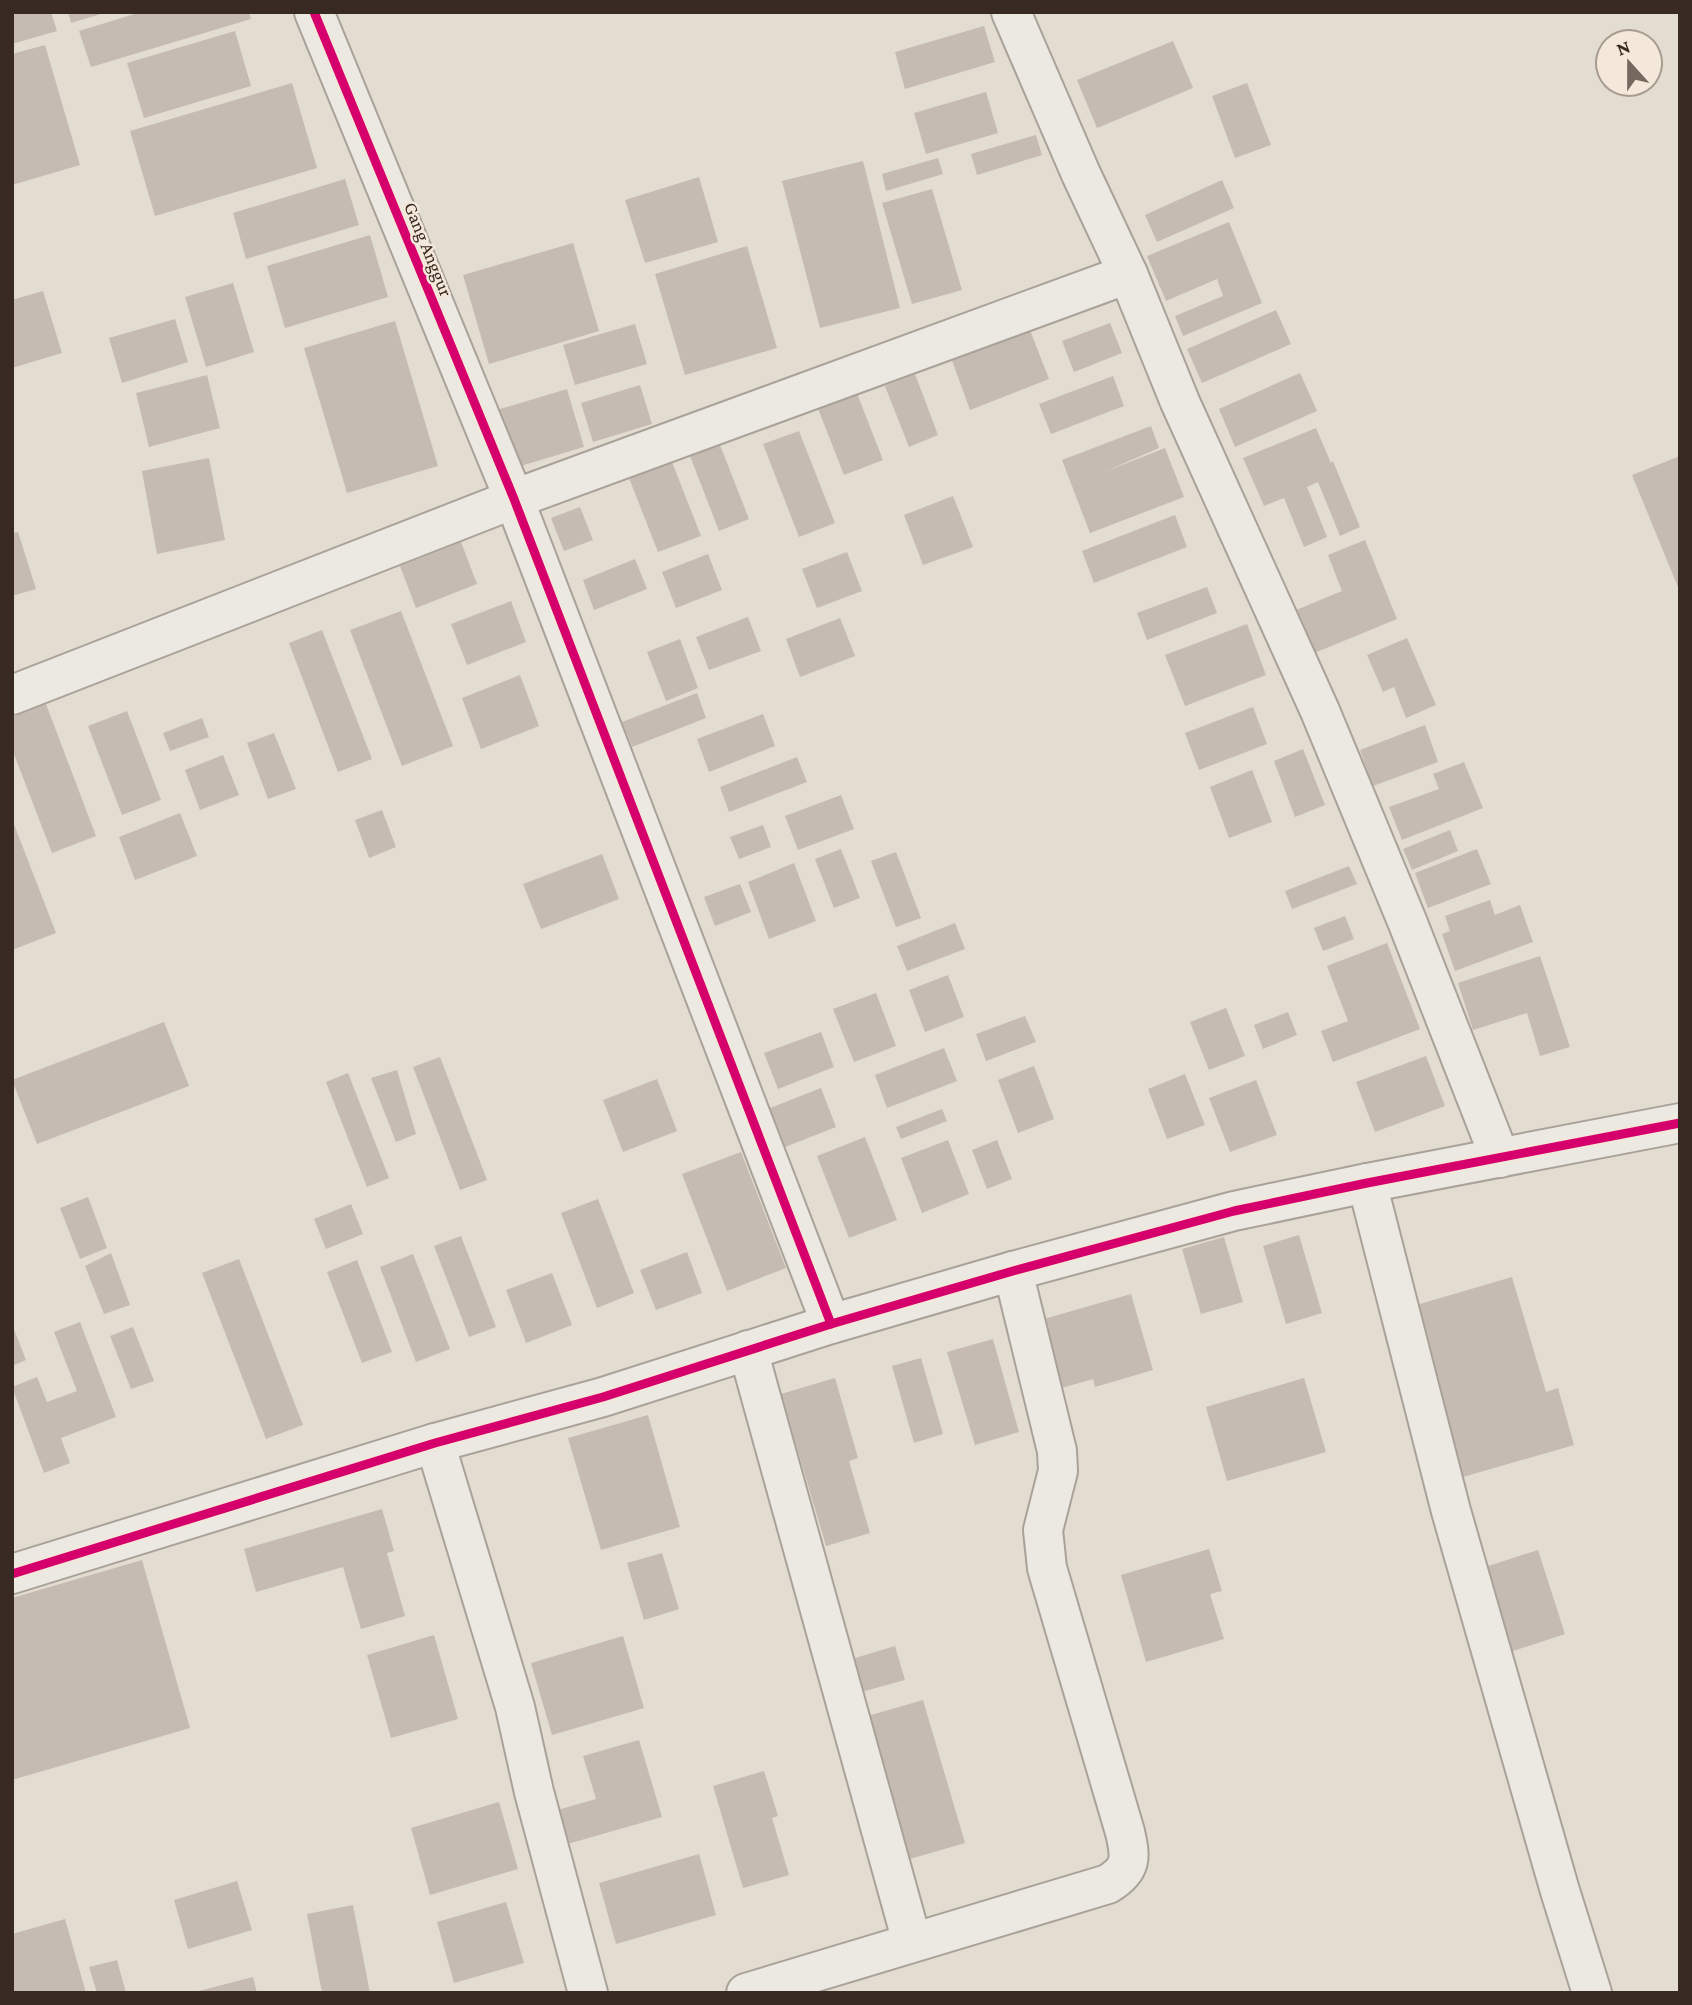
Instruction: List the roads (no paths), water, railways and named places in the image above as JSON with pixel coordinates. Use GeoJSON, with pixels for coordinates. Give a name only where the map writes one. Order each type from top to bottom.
{"type":"FeatureCollection","features":[{"type":"Feature","properties":{"kind":"street","name":"Gang Anggur"},"geometry":{"type":"LineString","coordinates":[[314,12],[514,499],[831,1324]]}},
{"type":"Feature","properties":{"kind":"street"},"geometry":{"type":"LineString","coordinates":[[1010,12],[1128,274],[1180,402],[1321,711],[1500,1158]]}},
{"type":"Feature","properties":{"kind":"street"},"geometry":{"type":"LineString","coordinates":[[12,695],[514,499],[1128,274]]}},
{"type":"Feature","properties":{"kind":"street"},"geometry":{"type":"LineString","coordinates":[[12,1574],[435,1443],[603,1397],[831,1324],[1234,1211],[1680,1124]]}},
{"type":"Feature","properties":{"kind":"street"},"geometry":{"type":"LineString","coordinates":[[1367,1183],[1451,1511],[1552,1864],[1592,1993]]}},
{"type":"Feature","properties":{"kind":"street"},"geometry":{"type":"LineString","coordinates":[[746,1993],[1108,1884],[1121,1876],[1127,1867],[1129,1852],[1125,1832],[1047,1569],[1043,1530],[1058,1471],[1057,1451],[1013,1271]]}},
{"type":"Feature","properties":{"kind":"street"},"geometry":{"type":"LineString","coordinates":[[748,1350],[912,1942]]}},
{"type":"Feature","properties":{"kind":"street"},"geometry":{"type":"LineString","coordinates":[[435,1443],[515,1707],[534,1792],[588,1993]]}}]}
